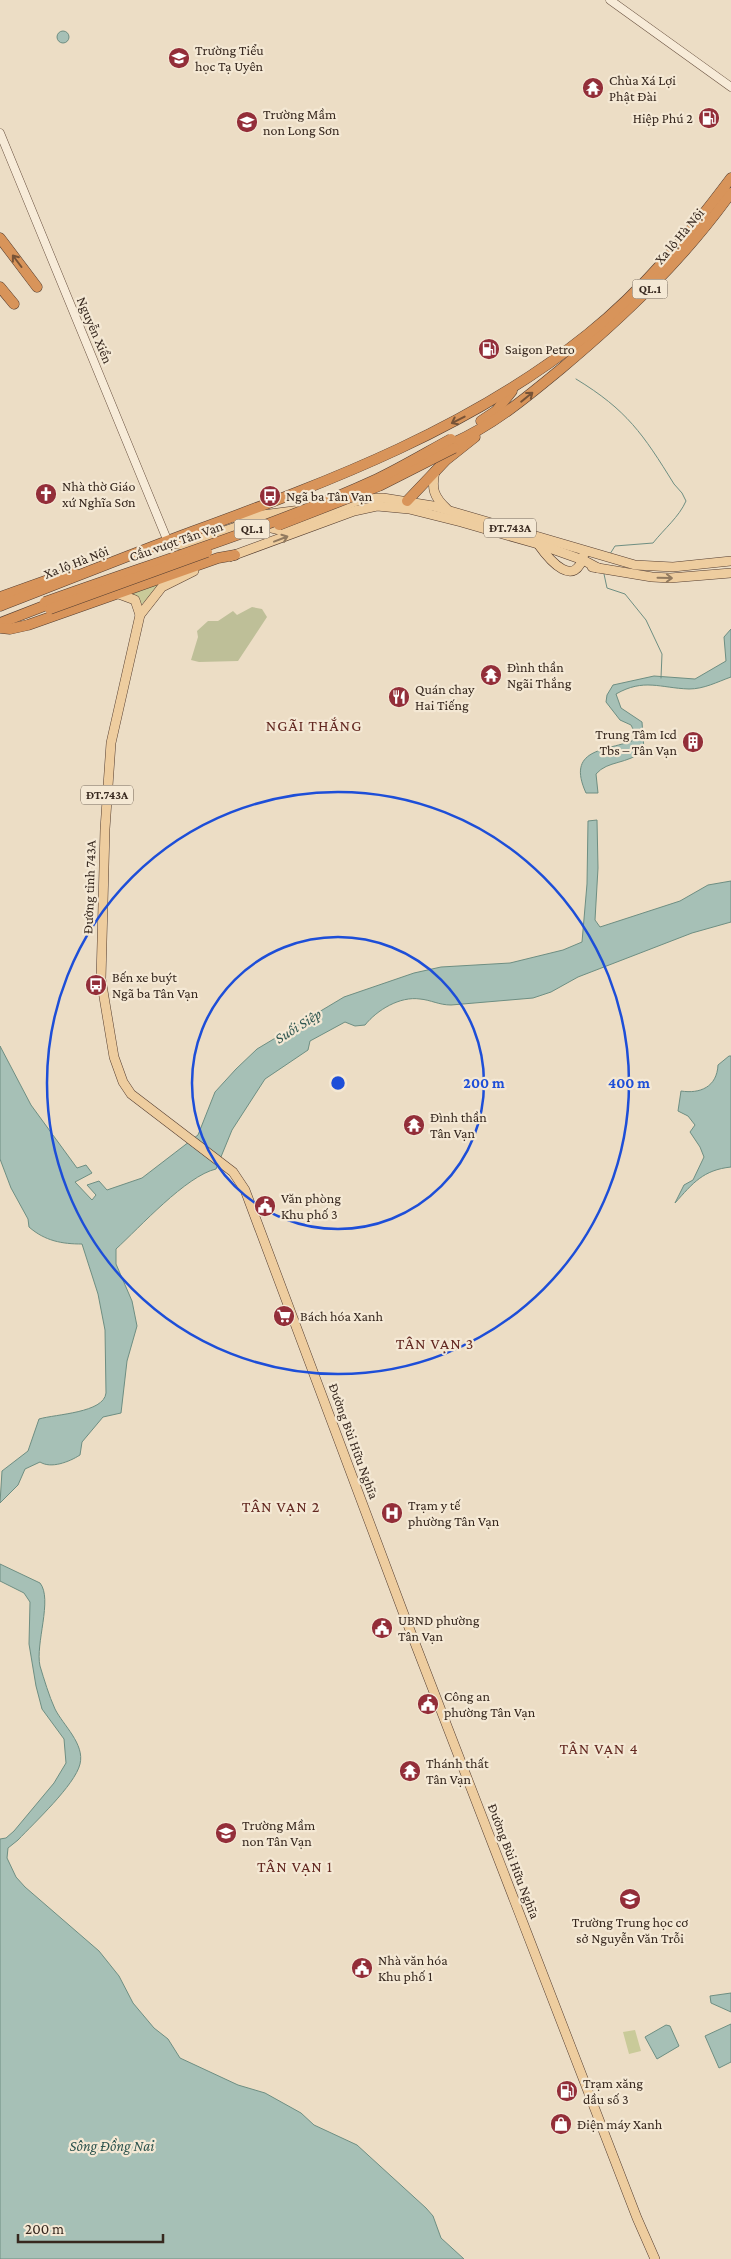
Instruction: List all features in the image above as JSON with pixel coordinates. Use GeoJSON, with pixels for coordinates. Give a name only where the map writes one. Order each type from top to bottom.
{"type":"FeatureCollection","features":[{"type":"Feature","properties":{"kind":"highway","name":"Xa lộ Hà Nội"},"geometry":{"type":"LineString","coordinates":[[0,597],[306,490],[313,482],[414,438],[421,438],[494,400],[573,346],[616,311],[660,265],[731,176]]}},
{"type":"Feature","properties":{"kind":"highway","name":"Xa lộ Hà Nội"},"geometry":{"type":"LineString","coordinates":[[638,304],[731,193]]}},
{"type":"Feature","properties":{"kind":"highway","name":"Xa lộ Hà Nội"},"geometry":{"type":"LineString","coordinates":[[455,442],[497,419],[556,373],[638,304],[681,264],[731,203]]}},
{"type":"Feature","properties":{"kind":"highway"},"geometry":{"type":"LineString","coordinates":[[0,238],[36,285]]}},
{"type":"Feature","properties":{"kind":"highway"},"geometry":{"type":"LineString","coordinates":[[0,287],[12,302]]}},
{"type":"Feature","properties":{"kind":"highway","name":"Xa lộ Hà Nội"},"geometry":{"type":"LineString","coordinates":[[494,400],[499,391],[520,378],[530,377]]}},
{"type":"Feature","properties":{"kind":"highway","name":"Xa lộ Hà Nội"},"geometry":{"type":"LineString","coordinates":[[455,442],[496,411],[514,388]]}},
{"type":"Feature","properties":{"kind":"highway"},"geometry":{"type":"LineString","coordinates":[[403,504],[435,471],[497,419]]}},
{"type":"Feature","properties":{"kind":"highway","name":"Cầu vượt Tân Vạn"},"geometry":{"type":"LineString","coordinates":[[48,605],[299,514],[380,481],[455,442]]}},
{"type":"Feature","properties":{"kind":"highway","name":"Xa lộ Hà Nội"},"geometry":{"type":"LineString","coordinates":[[0,606],[167,539]]}},
{"type":"Feature","properties":{"kind":"highway","name":"QL.1"},"geometry":{"type":"LineString","coordinates":[[0,628],[10,629],[28,625],[218,558],[235,555]]}},
{"type":"Feature","properties":{"kind":"highway","name":"Xa lộ Hà Nội"},"geometry":{"type":"LineString","coordinates":[[0,618],[48,605]]}},
{"type":"Feature","properties":{"kind":"highway","name":"QL.1"},"geometry":{"type":"LineString","coordinates":[[0,623],[48,605]]}},
{"type":"Feature","properties":{"kind":"main road"},"geometry":{"type":"LineString","coordinates":[[610,0],[731,87]]}},
{"type":"Feature","properties":{"kind":"main road","name":"Nguyễn Xiển"},"geometry":{"type":"LineString","coordinates":[[0,133],[167,539]]}},
{"type":"Feature","properties":{"kind":"main road"},"geometry":{"type":"LineString","coordinates":[[435,471],[432,485],[438,500],[447,509]]}},
{"type":"Feature","properties":{"kind":"main road","name":"ĐT.743A"},"geometry":{"type":"LineString","coordinates":[[167,539],[183,545],[245,524],[255,524],[280,530],[348,504],[374,498],[403,504],[447,509],[583,559],[598,568],[616,572],[670,578],[731,573]]}},
{"type":"Feature","properties":{"kind":"main road"},"geometry":{"type":"LineString","coordinates":[[221,532],[229,524],[254,516],[292,510],[327,509],[348,504]]}},
{"type":"Feature","properties":{"kind":"main road","name":"ĐT.743A"},"geometry":{"type":"LineString","coordinates":[[403,504],[583,559],[604,557],[660,567],[731,561]]}},
{"type":"Feature","properties":{"kind":"main road","name":"Đường tỉnh 743A"},"geometry":{"type":"LineString","coordinates":[[228,1167],[135,1097],[123,1082],[114,1057],[101,979],[105,829],[110,743],[140,615],[152,598],[166,584],[235,555],[367,507],[403,504]]}},
{"type":"Feature","properties":{"kind":"main road"},"geometry":{"type":"LineString","coordinates":[[540,547],[567,572],[574,572],[583,559]]}},
{"type":"Feature","properties":{"kind":"main road"},"geometry":{"type":"LineString","coordinates":[[116,593],[135,600],[139,606],[140,615]]}},
{"type":"Feature","properties":{"kind":"main road","name":"Đường Bùi Hữu Nghĩa"},"geometry":{"type":"LineString","coordinates":[[228,1167],[238,1176],[245,1190],[403,1612],[637,2218],[655,2259]]}},
{"type":"Feature","properties":{"kind":"green space"},"geometry":{"type":"Polygon","coordinates":[[[169,577],[141,605],[140,600],[127,592],[169,577]]]}},
{"type":"Feature","properties":{"kind":"green space"},"geometry":{"type":"Polygon","coordinates":[[[252,607],[262,609],[267,617],[238,661],[199,662],[191,660],[198,637],[197,631],[208,621],[218,621],[233,611],[237,615],[252,607]]]}},
{"type":"Feature","properties":{"kind":"green space"},"geometry":{"type":"Polygon","coordinates":[[[635,2030],[641,2051],[629,2054],[623,2032],[635,2030]]]}},
{"type":"Feature","properties":{"kind":"water"},"geometry":{"type":"Polygon","coordinates":[[[61,31],[65,31],[69,37],[65,43],[61,43],[57,39],[57,35],[61,31]]]}},
{"type":"Feature","properties":{"kind":"water"},"geometry":{"type":"Polygon","coordinates":[[[731,629],[731,677],[695,689],[644,685],[635,686],[616,694],[621,708],[642,722],[644,750],[631,758],[606,766],[596,774],[598,793],[586,793],[581,779],[581,768],[584,760],[600,750],[632,741],[635,733],[631,725],[620,720],[606,702],[607,695],[613,685],[654,676],[695,679],[726,661],[724,637],[731,629]]]}},
{"type":"Feature","properties":{"kind":"water","name":"Suối Siệp"},"geometry":{"type":"Polygon","coordinates":[[[597,820],[598,868],[595,920],[600,927],[680,901],[708,885],[731,881],[731,922],[692,933],[578,977],[551,992],[533,998],[451,1005],[420,999],[405,1000],[382,1009],[365,1025],[355,1026],[345,1022],[310,1041],[308,1050],[265,1079],[232,1130],[216,1169],[191,1181],[150,1216],[116,1249],[116,1264],[132,1301],[137,1326],[127,1361],[121,1413],[103,1417],[82,1442],[80,1455],[76,1458],[55,1465],[40,1462],[25,1469],[18,1485],[0,1503],[2,1471],[28,1451],[39,1419],[88,1409],[103,1400],[106,1393],[105,1330],[98,1294],[82,1244],[54,1241],[41,1236],[29,1227],[28,1219],[11,1188],[0,1159],[0,1046],[31,1105],[77,1168],[86,1165],[92,1173],[75,1182],[92,1200],[96,1195],[87,1185],[99,1181],[107,1190],[142,1178],[198,1135],[215,1092],[257,1049],[344,997],[414,973],[441,967],[510,963],[563,950],[582,942],[587,884],[588,821],[597,820]]]}},
{"type":"Feature","properties":{"kind":"water"},"geometry":{"type":"Polygon","coordinates":[[[731,1056],[731,1167],[706,1174],[693,1184],[675,1203],[684,1185],[693,1180],[704,1157],[690,1132],[695,1125],[688,1116],[678,1111],[681,1091],[701,1090],[711,1084],[717,1073],[718,1065],[731,1056]]]}},
{"type":"Feature","properties":{"kind":"water","name":"Sông Đồng Nai"},"geometry":{"type":"Polygon","coordinates":[[[0,1564],[40,1583],[44,1590],[45,1600],[39,1657],[40,1666],[55,1709],[76,1742],[81,1757],[77,1773],[62,1793],[18,1840],[8,1848],[7,1858],[16,1877],[99,1951],[119,1976],[133,2003],[154,2028],[168,2039],[180,2058],[238,2085],[265,2093],[301,2113],[314,2125],[357,2145],[426,2208],[433,2216],[441,2238],[464,2259],[0,2259],[0,1839],[6,1838],[14,1831],[54,1783],[66,1763],[64,1739],[42,1709],[36,1686],[29,1644],[30,1602],[24,1593],[0,1581],[0,1564]]]}},
{"type":"Feature","properties":{"kind":"water"},"geometry":{"type":"Polygon","coordinates":[[[731,1993],[731,2012],[711,2003],[710,1996],[731,1993]]]}},
{"type":"Feature","properties":{"kind":"water"},"geometry":{"type":"Polygon","coordinates":[[[731,2024],[731,2062],[719,2068],[705,2036],[731,2024]]]}},
{"type":"Feature","properties":{"kind":"water"},"geometry":{"type":"Polygon","coordinates":[[[666,2025],[670,2026],[679,2046],[657,2059],[645,2037],[666,2025]]]}},
{"type":"Feature","properties":{"kind":"waterway"},"geometry":{"type":"LineString","coordinates":[[576,379],[608,401],[632,424],[653,451],[686,501],[675,518],[653,543],[615,546],[610,554]]}},
{"type":"Feature","properties":{"kind":"waterway"},"geometry":{"type":"LineString","coordinates":[[604,574],[607,588],[625,594],[646,620],[662,654],[661,678]]}},
{"type":"Feature","properties":{"kind":"place","name":"Trường Tiểu học Tạ Uyên"},"geometry":{"type":"Point","coordinates":[179,58]}},
{"type":"Feature","properties":{"kind":"place","name":"Chùa Xá Lợi Phật Đài"},"geometry":{"type":"Point","coordinates":[593,88]}},
{"type":"Feature","properties":{"kind":"place","name":"Hiệp Phú 2"},"geometry":{"type":"Point","coordinates":[709,118]}},
{"type":"Feature","properties":{"kind":"place","name":"Trường Mầm non Long Sơn"},"geometry":{"type":"Point","coordinates":[247,122]}},
{"type":"Feature","properties":{"kind":"place","name":"Saigon Petro"},"geometry":{"type":"Point","coordinates":[489,349]}},
{"type":"Feature","properties":{"kind":"place","name":"Nhà thờ Giáo xứ Nghĩa Sơn"},"geometry":{"type":"Point","coordinates":[46,494]}},
{"type":"Feature","properties":{"kind":"place","name":"Ngã ba Tân Vạn"},"geometry":{"type":"Point","coordinates":[270,496]}},
{"type":"Feature","properties":{"kind":"place","name":"Đình thần Ngãi Thắng"},"geometry":{"type":"Point","coordinates":[491,675]}},
{"type":"Feature","properties":{"kind":"place","name":"Quán chay Hai Tiếng"},"geometry":{"type":"Point","coordinates":[399,697]}},
{"type":"Feature","properties":{"kind":"place","name":"Trung Tâm Icd Tbs – Tân Vạn"},"geometry":{"type":"Point","coordinates":[693,742]}},
{"type":"Feature","properties":{"kind":"place","name":"Bến xe buýt Ngã ba Tân Vạn"},"geometry":{"type":"Point","coordinates":[96,985]}},
{"type":"Feature","properties":{"kind":"place","name":"Đình thần Tân Vạn"},"geometry":{"type":"Point","coordinates":[414,1125]}},
{"type":"Feature","properties":{"kind":"place","name":"Văn phòng Khu phố 3"},"geometry":{"type":"Point","coordinates":[265,1206]}},
{"type":"Feature","properties":{"kind":"place","name":"Bách hóa Xanh"},"geometry":{"type":"Point","coordinates":[284,1316]}},
{"type":"Feature","properties":{"kind":"place","name":"Trạm y tế phường Tân Vạn"},"geometry":{"type":"Point","coordinates":[392,1513]}},
{"type":"Feature","properties":{"kind":"place","name":"UBND phường Tân Vạn"},"geometry":{"type":"Point","coordinates":[382,1628]}},
{"type":"Feature","properties":{"kind":"place","name":"Công an phường Tân Vạn"},"geometry":{"type":"Point","coordinates":[428,1704]}},
{"type":"Feature","properties":{"kind":"place","name":"Thánh thất Tân Vạn"},"geometry":{"type":"Point","coordinates":[410,1771]}},
{"type":"Feature","properties":{"kind":"place","name":"Trường Mầm non Tân Vạn"},"geometry":{"type":"Point","coordinates":[226,1833]}},
{"type":"Feature","properties":{"kind":"place","name":"Trường Trung học cơ sở Nguyễn Văn Trỗi"},"geometry":{"type":"Point","coordinates":[630,1899]}},
{"type":"Feature","properties":{"kind":"place","name":"Nhà văn hóa Khu phố 1"},"geometry":{"type":"Point","coordinates":[362,1968]}},
{"type":"Feature","properties":{"kind":"place","name":"Trạm xăng dầu số 3"},"geometry":{"type":"Point","coordinates":[567,2091]}},
{"type":"Feature","properties":{"kind":"place","name":"Điện máy Xanh"},"geometry":{"type":"Point","coordinates":[561,2124]}},
{"type":"Feature","properties":{"kind":"district","name":"NGÃI THẮNG"},"geometry":{"type":"Point","coordinates":[314,725]}},
{"type":"Feature","properties":{"kind":"district","name":"TÂN VẠN 3"},"geometry":{"type":"Point","coordinates":[435,1343]}},
{"type":"Feature","properties":{"kind":"district","name":"TÂN VẠN 2"},"geometry":{"type":"Point","coordinates":[281,1506]}},
{"type":"Feature","properties":{"kind":"district","name":"TÂN VẠN 4"},"geometry":{"type":"Point","coordinates":[599,1748]}},
{"type":"Feature","properties":{"kind":"district","name":"TÂN VẠN 1"},"geometry":{"type":"Point","coordinates":[295,1866]}}]}
